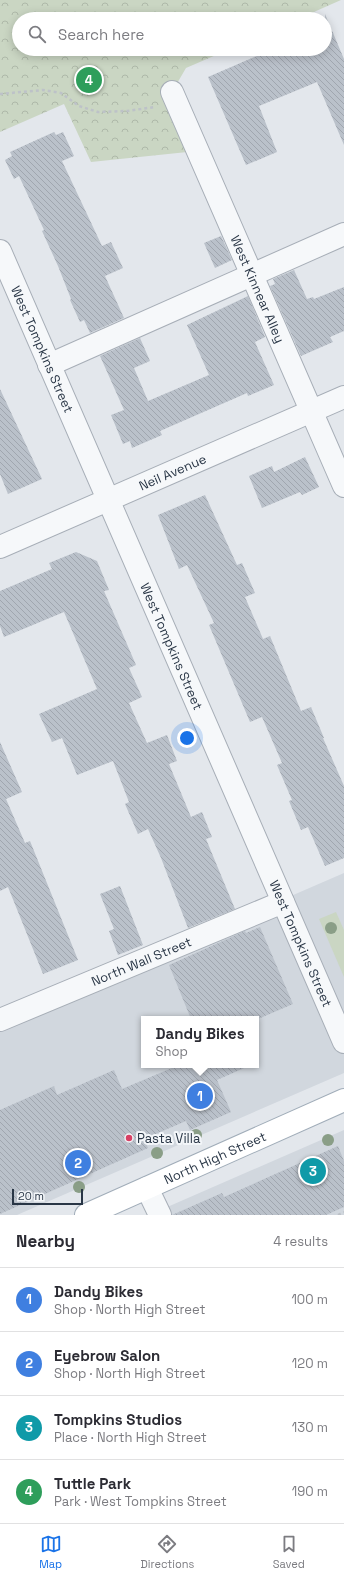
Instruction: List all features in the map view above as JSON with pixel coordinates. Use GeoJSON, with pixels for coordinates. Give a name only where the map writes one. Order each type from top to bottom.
{"type":"FeatureCollection","features":[{"type":"Feature","properties":{"kind":"main road","name":"North High Street"},"geometry":{"type":"LineString","coordinates":[[86,1215],[344,1100]]}},
{"type":"Feature","properties":{"kind":"street","name":"West Kinnear Alley"},"geometry":{"type":"LineString","coordinates":[[174,98],[344,486]]}},
{"type":"Feature","properties":{"kind":"street"},"geometry":{"type":"LineString","coordinates":[[50,365],[344,234]]}},
{"type":"Feature","properties":{"kind":"street","name":"West Tompkins Street"},"geometry":{"type":"LineString","coordinates":[[0,251],[344,1042]]}},
{"type":"Feature","properties":{"kind":"street","name":"Neil Avenue"},"geometry":{"type":"LineString","coordinates":[[0,547],[344,397]]}},
{"type":"Feature","properties":{"kind":"street","name":"North Wall Street"},"geometry":{"type":"LineString","coordinates":[[0,1020],[283,902]]}},
{"type":"Feature","properties":{"kind":"street"},"geometry":{"type":"LineString","coordinates":[[148,1188],[160,1215]]}},
{"type":"Feature","properties":{"kind":"path"},"geometry":{"type":"LineString","coordinates":[[0,94],[43,90],[61,93],[78,106],[98,112],[127,111],[174,98]]}},
{"type":"Feature","properties":{"kind":"path"},"geometry":{"type":"LineString","coordinates":[[338,1215],[344,1212]]}},
{"type":"Feature","properties":{"kind":"shaded area"},"geometry":{"type":"Polygon","coordinates":[[[344,873],[344,1073],[17,1215],[0,1215],[0,1022],[344,873]]]}},
{"type":"Feature","properties":{"kind":"shaded area"},"geometry":{"type":"Polygon","coordinates":[[[344,1130],[344,1215],[149,1215],[344,1130]]]}},
{"type":"Feature","properties":{"kind":"green space"},"geometry":{"type":"Polygon","coordinates":[[[0,0],[341,0],[314,12],[12,12],[12,56],[214,56],[186,68],[172,92],[197,151],[91,162],[64,104],[0,132],[0,0]]]}},
{"type":"Feature","properties":{"kind":"green space"},"geometry":{"type":"Polygon","coordinates":[[[336,912],[344,930],[344,977],[319,919],[336,912]]]}},
{"type":"Feature","properties":{"kind":"building"},"geometry":{"type":"Polygon","coordinates":[[[332,31],[344,59],[344,145],[317,82],[259,106],[277,152],[246,165],[208,77],[257,56],[332,56],[332,31]]]}},
{"type":"Feature","properties":{"kind":"building"},"geometry":{"type":"Polygon","coordinates":[[[54,132],[56,135],[63,132],[74,156],[62,161],[102,246],[111,242],[123,268],[105,276],[124,318],[90,333],[84,320],[80,322],[70,300],[71,299],[58,266],[42,231],[44,230],[19,176],[14,179],[5,160],[12,156],[10,152],[54,132]]]}},
{"type":"Feature","properties":{"kind":"building"},"geometry":{"type":"Polygon","coordinates":[[[221,236],[232,260],[215,268],[204,243],[221,236]]]}},
{"type":"Feature","properties":{"kind":"building"},"geometry":{"type":"Polygon","coordinates":[[[294,270],[307,299],[313,297],[314,299],[344,287],[344,331],[330,337],[333,342],[301,356],[270,286],[275,284],[273,279],[294,270]]]}},
{"type":"Feature","properties":{"kind":"building"},"geometry":{"type":"Polygon","coordinates":[[[248,296],[265,337],[255,342],[274,385],[248,396],[247,393],[160,431],[162,435],[132,448],[130,441],[123,444],[111,415],[124,410],[100,356],[140,338],[150,361],[134,368],[148,401],[209,375],[187,325],[248,296]]]}},
{"type":"Feature","properties":{"kind":"building"},"geometry":{"type":"Polygon","coordinates":[[[0,389],[42,479],[8,494],[0,474],[0,389]]]}},
{"type":"Feature","properties":{"kind":"building"},"geometry":{"type":"Polygon","coordinates":[[[305,457],[319,487],[302,495],[300,492],[262,508],[249,476],[272,466],[274,472],[305,457]]]}},
{"type":"Feature","properties":{"kind":"building"},"geometry":{"type":"Polygon","coordinates":[[[205,495],[237,565],[242,563],[255,593],[245,597],[263,639],[270,636],[301,711],[311,707],[344,786],[344,858],[325,866],[308,827],[301,830],[289,801],[292,800],[277,765],[282,763],[262,717],[250,722],[209,625],[214,623],[187,565],[179,569],[158,515],[205,495]]]}},
{"type":"Feature","properties":{"kind":"building"},"geometry":{"type":"Polygon","coordinates":[[[76,552],[97,561],[109,590],[104,591],[136,665],[129,668],[142,697],[129,703],[147,743],[167,735],[177,761],[169,764],[191,817],[202,812],[212,837],[206,839],[235,909],[188,928],[148,829],[138,834],[125,804],[129,802],[113,761],[77,775],[62,738],[52,742],[39,714],[97,689],[64,612],[4,637],[0,626],[0,591],[52,569],[49,563],[76,552]]]}},
{"type":"Feature","properties":{"kind":"building"},"geometry":{"type":"Polygon","coordinates":[[[0,742],[22,792],[6,799],[25,843],[30,841],[78,960],[43,974],[8,887],[0,891],[0,742]]]}},
{"type":"Feature","properties":{"kind":"building"},"geometry":{"type":"Polygon","coordinates":[[[120,886],[143,945],[118,955],[109,931],[114,929],[100,894],[120,886]]]}},
{"type":"Feature","properties":{"kind":"building"},"geometry":{"type":"Polygon","coordinates":[[[260,927],[293,1004],[259,1019],[259,1016],[190,1016],[169,965],[245,931],[246,933],[260,927]]]}},
{"type":"Feature","properties":{"kind":"building"},"geometry":{"type":"Polygon","coordinates":[[[172,1068],[244,1068],[217,1080],[231,1112],[190,1130],[186,1121],[144,1139],[148,1148],[0,1214],[0,1110],[54,1086],[57,1095],[114,1070],[122,1089],[172,1068]]]}},
{"type":"Feature","properties":{"kind":"building"},"geometry":{"type":"Polygon","coordinates":[[[338,1146],[344,1161],[344,1207],[326,1215],[172,1215],[222,1193],[224,1197],[338,1146]]]}},
{"type":"Feature","properties":{"kind":"place","name":"Tuttle Park"},"geometry":{"type":"Point","coordinates":[89,80]}},
{"type":"Feature","properties":{"kind":"place","name":"Dandy Bikes"},"geometry":{"type":"Point","coordinates":[200,1096]}},
{"type":"Feature","properties":{"kind":"place","name":"Pasta Villa"},"geometry":{"type":"Point","coordinates":[129,1138]}},
{"type":"Feature","properties":{"kind":"place","name":"Eyebrow Salon"},"geometry":{"type":"Point","coordinates":[78,1163]}},
{"type":"Feature","properties":{"kind":"place","name":"Tompkins Studios"},"geometry":{"type":"Point","coordinates":[313,1171]}}]}
